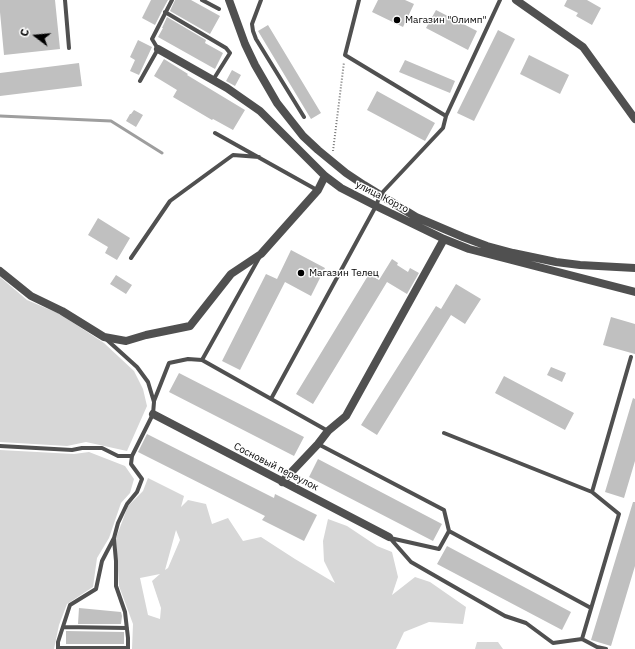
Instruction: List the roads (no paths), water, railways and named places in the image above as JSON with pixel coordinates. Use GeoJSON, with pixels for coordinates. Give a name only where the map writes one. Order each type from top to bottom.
{"type":"FeatureCollection","features":[{"type":"Feature","properties":{"kind":"street"},"geometry":{"type":"LineString","coordinates":[[229,0],[245,44],[255,65],[277,103],[303,136],[346,173],[416,217],[487,246],[556,262],[635,268]]}},
{"type":"Feature","properties":{"kind":"street"},"geometry":{"type":"LineString","coordinates":[[516,0],[583,47],[635,119]]}},
{"type":"Feature","properties":{"kind":"street","name":"улица Корто"},"geometry":{"type":"LineString","coordinates":[[158,49],[227,88],[260,111],[325,176],[340,188],[444,239],[469,249],[635,292]]}},
{"type":"Feature","properties":{"kind":"street"},"geometry":{"type":"LineString","coordinates":[[0,271],[31,296],[62,311],[104,337],[126,341],[146,335],[190,326],[231,274],[261,254],[318,190],[325,176]]}},
{"type":"Feature","properties":{"kind":"street"},"geometry":{"type":"LineString","coordinates":[[282,482],[318,444],[328,431],[346,416],[444,239]]}},
{"type":"Feature","properties":{"kind":"street","name":"Сосновый переулок"},"geometry":{"type":"LineString","coordinates":[[152,414],[389,537]]}},
{"type":"Feature","properties":{"kind":"lane"},"geometry":{"type":"LineString","coordinates":[[65,0],[69,48]]}},
{"type":"Feature","properties":{"kind":"lane"},"geometry":{"type":"LineString","coordinates":[[140,81],[158,49],[152,39],[172,0]]}},
{"type":"Feature","properties":{"kind":"lane"},"geometry":{"type":"LineString","coordinates":[[202,0],[220,9]]}},
{"type":"Feature","properties":{"kind":"lane"},"geometry":{"type":"LineString","coordinates":[[261,0],[252,24],[253,31],[256,39],[304,117]]}},
{"type":"Feature","properties":{"kind":"lane"},"geometry":{"type":"LineString","coordinates":[[359,0],[345,55],[446,116]]}},
{"type":"Feature","properties":{"kind":"lane"},"geometry":{"type":"LineString","coordinates":[[271,399],[376,206],[380,195],[442,128],[446,116],[500,0]]}},
{"type":"Feature","properties":{"kind":"lane"},"geometry":{"type":"LineString","coordinates":[[165,12],[226,48],[230,53],[213,80]]}},
{"type":"Feature","properties":{"kind":"lane"},"geometry":{"type":"LineString","coordinates":[[215,133],[318,190]]}},
{"type":"Feature","properties":{"kind":"lane"},"geometry":{"type":"LineString","coordinates":[[131,258],[170,201],[233,155],[259,157]]}},
{"type":"Feature","properties":{"kind":"lane"},"geometry":{"type":"LineString","coordinates":[[202,360],[261,254]]}},
{"type":"Feature","properties":{"kind":"lane"},"geometry":{"type":"LineString","coordinates":[[104,337],[137,367],[148,382],[154,402]]}},
{"type":"Feature","properties":{"kind":"lane"},"geometry":{"type":"LineString","coordinates":[[592,492],[631,357]]}},
{"type":"Feature","properties":{"kind":"lane"},"geometry":{"type":"LineString","coordinates":[[114,538],[116,586],[126,612],[128,649],[58,648],[58,642],[70,605],[96,589],[102,561],[114,538],[118,523],[127,504],[137,492],[142,478],[132,464],[132,456],[152,414],[154,402],[169,364],[188,360],[202,360],[328,431]]}},
{"type":"Feature","properties":{"kind":"lane"},"geometry":{"type":"LineString","coordinates":[[444,433],[592,492],[619,514],[582,639]]}},
{"type":"Feature","properties":{"kind":"lane"},"geometry":{"type":"LineString","coordinates":[[318,444],[444,510],[449,531],[439,549],[389,537]]}},
{"type":"Feature","properties":{"kind":"lane"},"geometry":{"type":"LineString","coordinates":[[0,446],[72,450],[82,448],[102,448],[118,456],[132,456]]}},
{"type":"Feature","properties":{"kind":"lane"},"geometry":{"type":"LineString","coordinates":[[449,531],[591,608]]}},
{"type":"Feature","properties":{"kind":"lane"},"geometry":{"type":"LineString","coordinates":[[389,537],[411,562],[505,616],[526,623],[553,643],[582,639],[606,649]]}},
{"type":"Feature","properties":{"kind":"lane"},"geometry":{"type":"LineString","coordinates":[[63,627],[127,628]]}},
{"type":"Feature","properties":{"kind":"waterway"},"geometry":{"type":"LineString","coordinates":[[0,116],[111,121],[162,153]]}},
{"type":"Feature","properties":{"kind":"place","name":"Магазин \"Олимп\""},"geometry":{"type":"Point","coordinates":[397,20]}},
{"type":"Feature","properties":{"kind":"place","name":"Магазин Телец"},"geometry":{"type":"Point","coordinates":[301,273]}}]}
